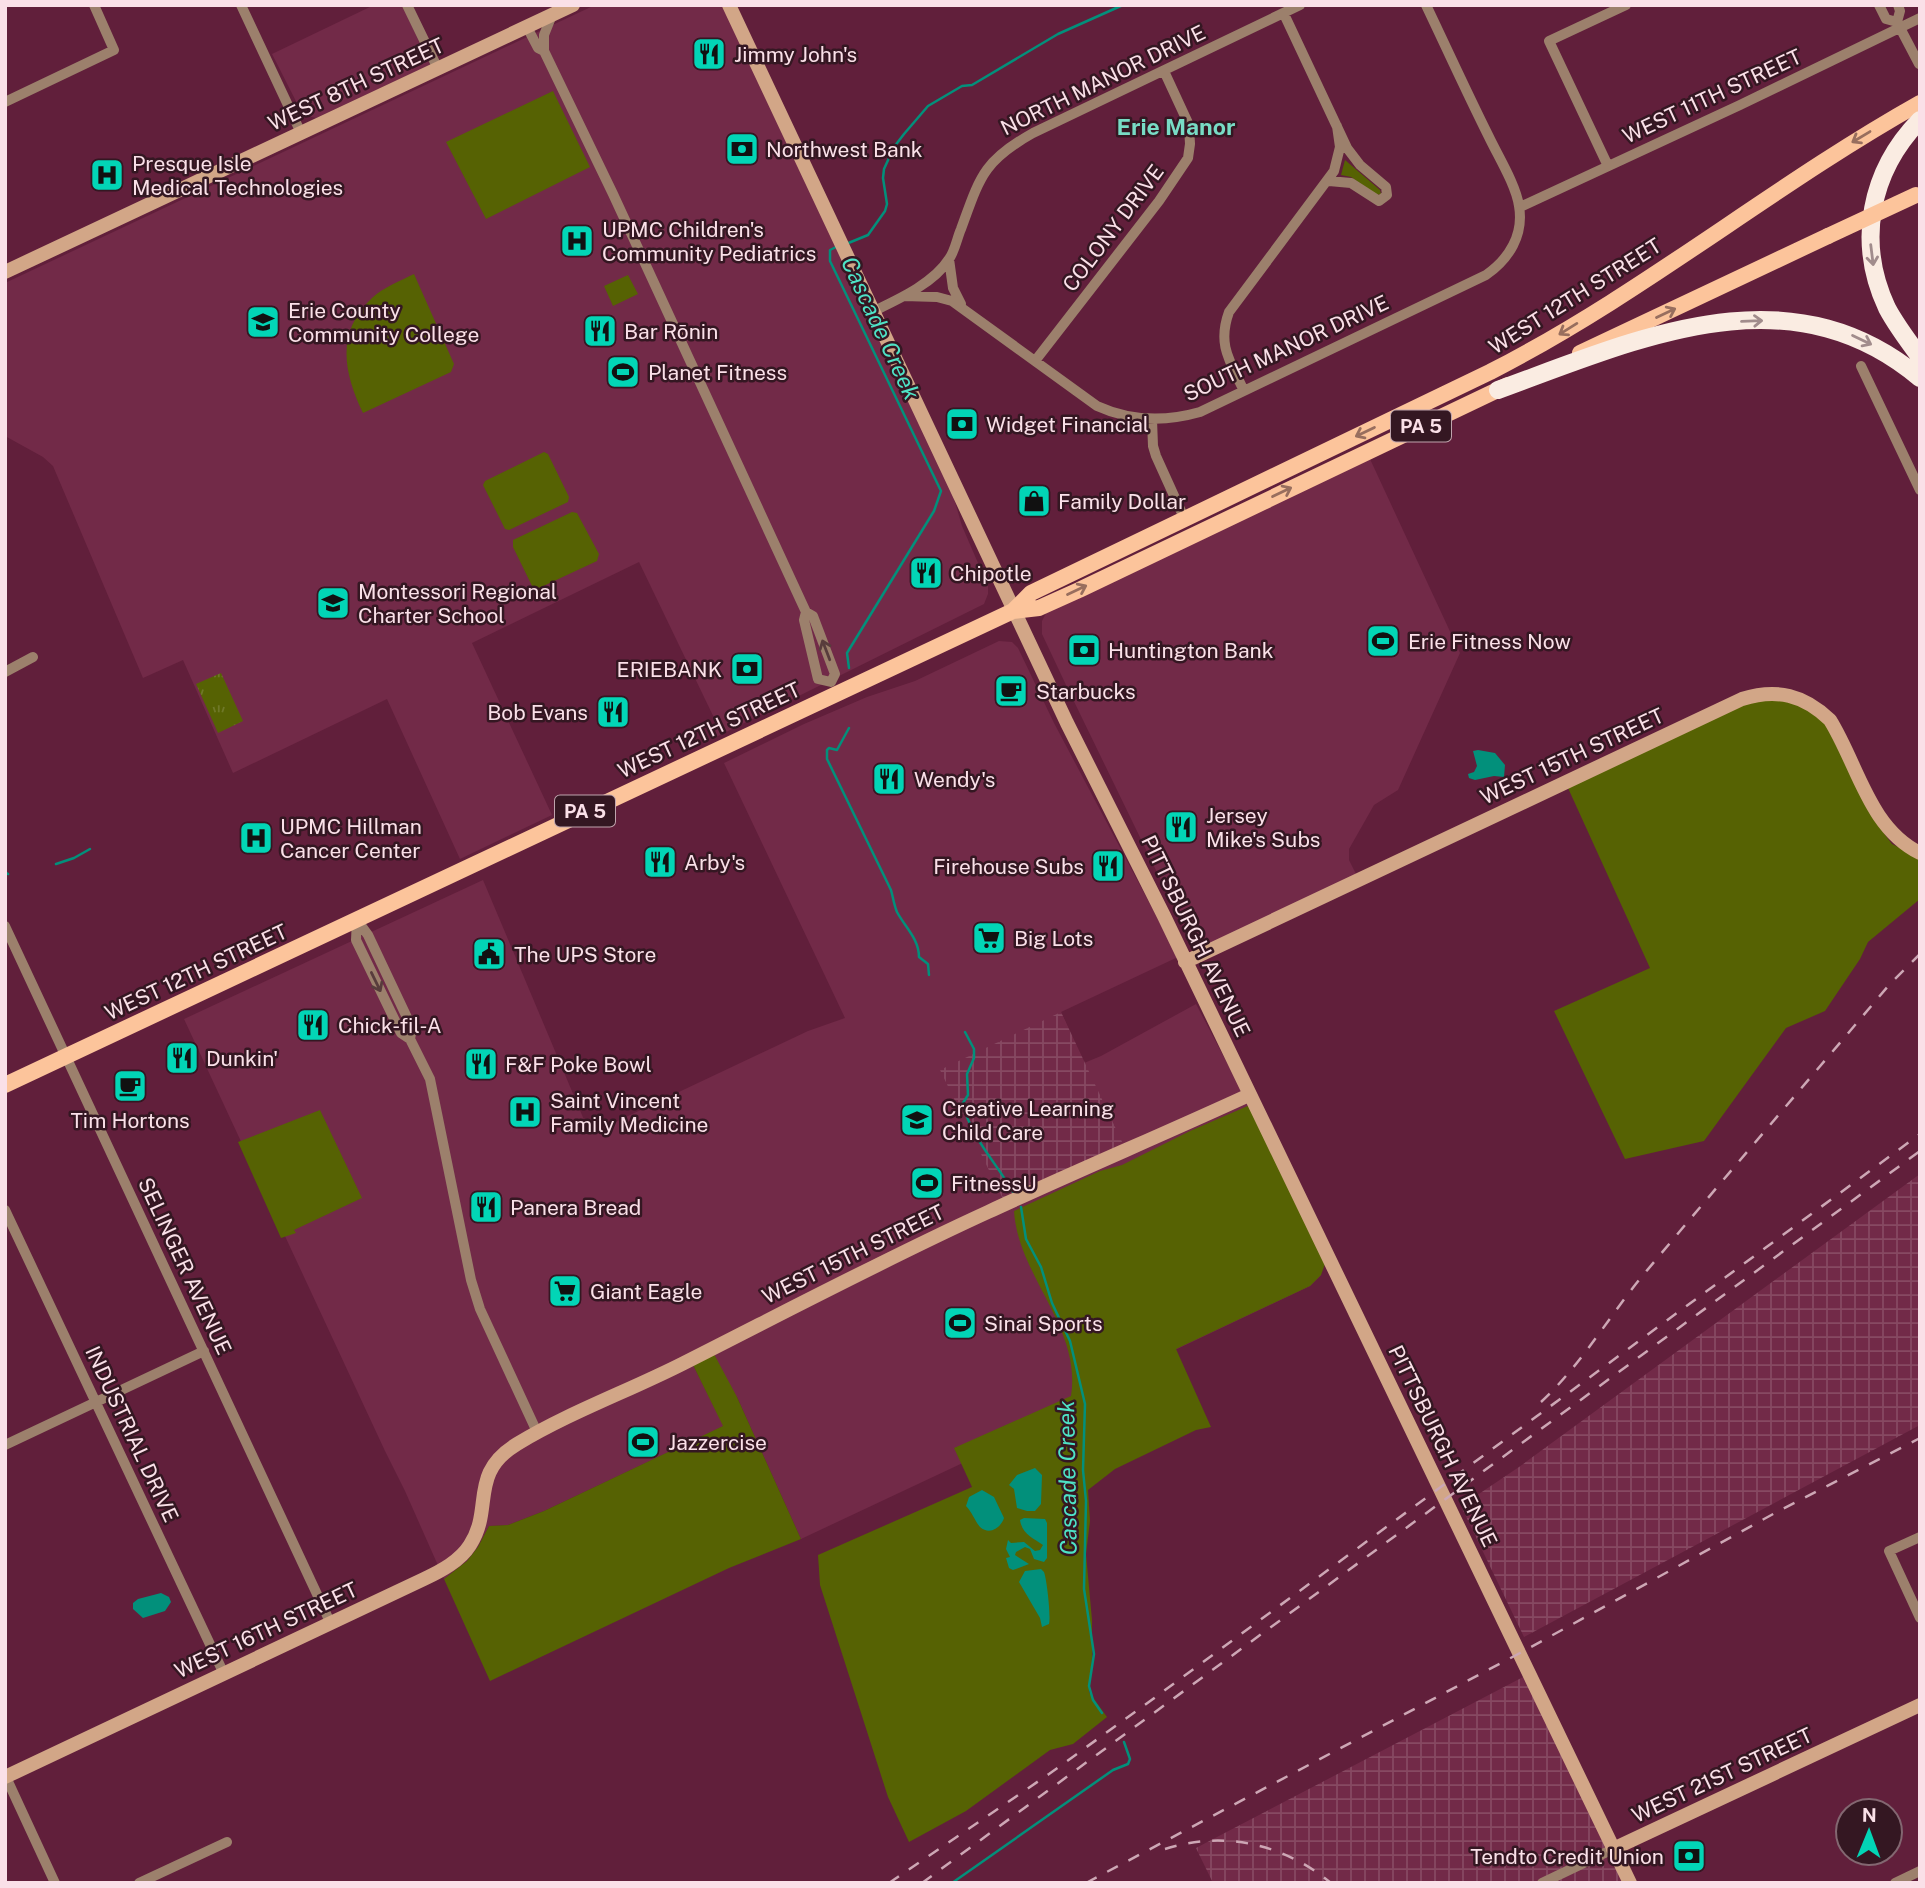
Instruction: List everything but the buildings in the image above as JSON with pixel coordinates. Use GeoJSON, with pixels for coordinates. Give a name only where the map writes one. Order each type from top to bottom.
{"type":"FeatureCollection","features":[{"type":"Feature","properties":{"kind":"highway"},"geometry":{"type":"LineString","coordinates":[[1920,120],[1898,146],[1882,174],[1873,202],[1870,231],[1873,264],[1882,293],[1894,320],[1920,357]]}},
{"type":"Feature","properties":{"kind":"highway"},"geometry":{"type":"LineString","coordinates":[[1499,390],[1646,338],[1698,326],[1750,321],[1797,321],[1839,330],[1880,349],[1920,378]]}},
{"type":"Feature","properties":{"kind":"main road","name":"WEST 12TH STREET"},"geometry":{"type":"LineString","coordinates":[[1013,611],[1031,593],[1490,372],[1553,338],[1807,171],[1920,103]]}},
{"type":"Feature","properties":{"kind":"main road","name":"WEST 12TH STREET"},"geometry":{"type":"LineString","coordinates":[[5,1085],[357,919],[833,687],[1013,611],[1039,608],[1079,590],[1918,194]]}},
{"type":"Feature","properties":{"kind":"street"},"geometry":{"type":"LineString","coordinates":[[5,102],[114,50],[94,5]]}},
{"type":"Feature","properties":{"kind":"street"},"geometry":{"type":"LineString","coordinates":[[240,5],[301,133]]}},
{"type":"Feature","properties":{"kind":"street"},"geometry":{"type":"LineString","coordinates":[[407,5],[438,69]]}},
{"type":"Feature","properties":{"kind":"street","name":"WEST 8TH STREET"},"geometry":{"type":"LineString","coordinates":[[5,272],[573,5]]}},
{"type":"Feature","properties":{"kind":"street","name":"PITTSBURGH AVENUE"},"geometry":{"type":"LineString","coordinates":[[729,5],[1013,611],[1630,1883]]}},
{"type":"Feature","properties":{"kind":"street","name":"NORTH MANOR DRIVE"},"geometry":{"type":"LineString","coordinates":[[874,310],[923,285],[949,259],[975,189],[998,155],[1033,133],[1300,5]]}},
{"type":"Feature","properties":{"kind":"street"},"geometry":{"type":"LineString","coordinates":[[1426,5],[1520,206]]}},
{"type":"Feature","properties":{"kind":"street"},"geometry":{"type":"LineString","coordinates":[[1608,166],[1549,41],[1626,5]]}},
{"type":"Feature","properties":{"kind":"street"},"geometry":{"type":"LineString","coordinates":[[1879,5],[1886,19],[1899,24]]}},
{"type":"Feature","properties":{"kind":"street"},"geometry":{"type":"LineString","coordinates":[[1898,5],[1899,24],[1919,64]]}},
{"type":"Feature","properties":{"kind":"street"},"geometry":{"type":"LineString","coordinates":[[1284,14],[1355,159],[1386,187],[1387,195],[1382,200],[1375,200],[1351,183],[1329,181]]}},
{"type":"Feature","properties":{"kind":"street"},"geometry":{"type":"LineString","coordinates":[[552,15],[544,35],[544,51],[806,612],[813,616],[835,672],[833,687],[818,679],[804,620],[806,612]]}},
{"type":"Feature","properties":{"kind":"street","name":"WEST 11TH STREET"},"geometry":{"type":"LineString","coordinates":[[1520,206],[1899,24],[1920,18]]}},
{"type":"Feature","properties":{"kind":"street"},"geometry":{"type":"LineString","coordinates":[[527,27],[538,48],[544,51]]}},
{"type":"Feature","properties":{"kind":"street","name":"COLONY DRIVE"},"geometry":{"type":"LineString","coordinates":[[1035,362],[1188,158],[1191,144],[1189,125],[1164,71]]}},
{"type":"Feature","properties":{"kind":"street"},"geometry":{"type":"LineString","coordinates":[[1244,391],[1223,343],[1224,324],[1229,312],[1329,181],[1339,155],[1337,126]]}},
{"type":"Feature","properties":{"kind":"street","name":"SOUTH MANOR DRIVE"},"geometry":{"type":"LineString","coordinates":[[904,296],[937,296],[964,307],[1097,406],[1122,415],[1152,419],[1177,417],[1200,412],[1486,275],[1505,260],[1511,251],[1519,227],[1520,206]]}},
{"type":"Feature","properties":{"kind":"street"},"geometry":{"type":"LineString","coordinates":[[949,259],[955,293],[964,307]]}},
{"type":"Feature","properties":{"kind":"street"},"geometry":{"type":"LineString","coordinates":[[1861,366],[1920,490]]}},
{"type":"Feature","properties":{"kind":"street"},"geometry":{"type":"LineString","coordinates":[[1152,419],[1156,456],[1185,520]]}},
{"type":"Feature","properties":{"kind":"street"},"geometry":{"type":"LineString","coordinates":[[5,672],[33,657]]}},
{"type":"Feature","properties":{"kind":"street","name":"WEST 15TH STREET"},"geometry":{"type":"LineString","coordinates":[[1185,962],[1730,705],[1763,694],[1781,693],[1798,698],[1819,709],[1830,720],[1881,819],[1896,838],[1919,852]]}},
{"type":"Feature","properties":{"kind":"street"},"geometry":{"type":"LineString","coordinates":[[357,919],[357,942],[401,1033],[410,1039],[430,1079],[471,1280],[480,1309],[537,1433]]}},
{"type":"Feature","properties":{"kind":"street","name":"SELINGER AVENUE"},"geometry":{"type":"LineString","coordinates":[[5,926],[330,1622]]}},
{"type":"Feature","properties":{"kind":"street","name":"WEST 15TH STREET"},"geometry":{"type":"LineString","coordinates":[[489,1472],[505,1453],[537,1433],[978,1216],[1249,1095]]}},
{"type":"Feature","properties":{"kind":"street","name":"INDUSTRIAL DRIVE"},"geometry":{"type":"LineString","coordinates":[[5,1210],[224,1674]]}},
{"type":"Feature","properties":{"kind":"street"},"geometry":{"type":"LineString","coordinates":[[5,1445],[204,1351]]}},
{"type":"Feature","properties":{"kind":"street","name":"WEST 16TH STREET"},"geometry":{"type":"LineString","coordinates":[[6,1776],[424,1580],[469,1548],[478,1530],[489,1472]]}},
{"type":"Feature","properties":{"kind":"street"},"geometry":{"type":"LineString","coordinates":[[1920,1537],[1889,1551],[1920,1618]]}},
{"type":"Feature","properties":{"kind":"street","name":"WEST 21ST STREET"},"geometry":{"type":"LineString","coordinates":[[1542,1883],[1920,1704]]}},
{"type":"Feature","properties":{"kind":"street"},"geometry":{"type":"LineString","coordinates":[[6,1776],[55,1883]]}},
{"type":"Feature","properties":{"kind":"street"},"geometry":{"type":"LineString","coordinates":[[139,1883],[227,1842]]}},
{"type":"Feature","properties":{"kind":"street"},"geometry":{"type":"LineString","coordinates":[[1895,1883],[1920,1871]]}},
{"type":"Feature","properties":{"kind":"shaded area"},"geometry":{"type":"Polygon","coordinates":[[[374,5],[402,5],[430,65],[316,118],[303,115],[272,54],[374,5]]]}},
{"type":"Feature","properties":{"kind":"shaded area"},"geometry":{"type":"Polygon","coordinates":[[[595,5],[722,5],[953,495],[962,526],[988,586],[988,594],[984,604],[714,738],[717,724],[639,562],[472,643],[552,815],[460,859],[387,699],[233,773],[183,660],[143,678],[53,466],[43,457],[5,436],[5,283],[595,5]]]}},
{"type":"Feature","properties":{"kind":"shaded area"},"geometry":{"type":"Polygon","coordinates":[[[1370,459],[1460,653],[1398,790],[1374,805],[1349,849],[1349,860],[1357,876],[1212,943],[1201,943],[1187,934],[1042,634],[1042,621],[1046,613],[1370,459]]]}},
{"type":"Feature","properties":{"kind":"shaded area"},"geometry":{"type":"Polygon","coordinates":[[[999,641],[1012,642],[1018,648],[1054,723],[1178,957],[1061,1012],[1084,1063],[1196,1004],[1245,1097],[1321,1275],[1310,1286],[1175,1350],[1037,1428],[801,1539],[737,1397],[693,1365],[724,1426],[544,1511],[508,1525],[489,1526],[467,1561],[444,1579],[184,1019],[483,880],[590,1134],[808,1031],[845,1018],[724,763],[804,724],[867,697],[915,681],[999,641]]]}},
{"type":"Feature","properties":{"kind":"shaded area"},"geometry":{"type":"Polygon","coordinates":[[[1473,751],[1495,753],[1505,765],[1504,777],[1475,780],[1469,778],[1468,774],[1474,772],[1477,766],[1473,751]]]}},
{"type":"Feature","properties":{"kind":"shaded area"},"geometry":{"type":"Polygon","coordinates":[[[1061,1012],[1123,1144],[1004,1201],[940,1070],[1061,1012]]]}},
{"type":"Feature","properties":{"kind":"shaded area"},"geometry":{"type":"Polygon","coordinates":[[[1920,1174],[1920,1425],[1524,1637],[1461,1506],[1519,1467],[1920,1174]]]}},
{"type":"Feature","properties":{"kind":"shaded area"},"geometry":{"type":"Polygon","coordinates":[[[1035,1468],[1042,1475],[1041,1504],[1035,1511],[1017,1508],[1014,1489],[1009,1485],[1017,1475],[1035,1468]]]}},
{"type":"Feature","properties":{"kind":"shaded area"},"geometry":{"type":"Polygon","coordinates":[[[982,1490],[994,1497],[1004,1518],[998,1527],[988,1531],[980,1527],[966,1506],[969,1497],[982,1490]]]}},
{"type":"Feature","properties":{"kind":"shaded area"},"geometry":{"type":"Polygon","coordinates":[[[1045,1519],[1047,1558],[1044,1562],[1034,1559],[1030,1549],[1025,1547],[1015,1555],[1029,1564],[1013,1570],[1009,1568],[1006,1558],[1010,1557],[1006,1549],[1008,1540],[1011,1543],[1024,1542],[1035,1551],[1040,1550],[1043,1545],[1023,1529],[1020,1520],[1045,1519]]]}},
{"type":"Feature","properties":{"kind":"shaded area"},"geometry":{"type":"Polygon","coordinates":[[[1041,1569],[1045,1576],[1049,1614],[1049,1624],[1042,1627],[1040,1618],[1019,1582],[1025,1571],[1041,1569]]]}},
{"type":"Feature","properties":{"kind":"shaded area"},"geometry":{"type":"Polygon","coordinates":[[[161,1593],[169,1597],[171,1602],[165,1611],[143,1618],[133,1609],[133,1603],[138,1599],[161,1593]]]}},
{"type":"Feature","properties":{"kind":"shaded area"},"geometry":{"type":"Polygon","coordinates":[[[1527,1675],[1626,1883],[1213,1883],[1196,1848],[1527,1675]]]}},
{"type":"Feature","properties":{"kind":"green space"},"geometry":{"type":"Polygon","coordinates":[[[553,91],[590,167],[486,219],[446,142],[553,91]]]}},
{"type":"Feature","properties":{"kind":"green space"},"geometry":{"type":"Polygon","coordinates":[[[1345,160],[1380,190],[1381,194],[1377,195],[1351,177],[1341,175],[1345,160]]]}},
{"type":"Feature","properties":{"kind":"green space"},"geometry":{"type":"Polygon","coordinates":[[[414,274],[454,364],[451,372],[363,413],[348,368],[348,339],[352,325],[372,298],[392,284],[414,274]]]}},
{"type":"Feature","properties":{"kind":"green space"},"geometry":{"type":"Polygon","coordinates":[[[628,275],[638,294],[613,306],[604,286],[628,275]]]}},
{"type":"Feature","properties":{"kind":"green space"},"geometry":{"type":"Polygon","coordinates":[[[544,452],[548,454],[569,497],[568,502],[509,530],[505,529],[483,485],[485,481],[544,452]]]}},
{"type":"Feature","properties":{"kind":"green space"},"geometry":{"type":"Polygon","coordinates":[[[572,512],[577,513],[599,554],[597,561],[537,589],[533,588],[513,547],[513,540],[572,512]]]}},
{"type":"Feature","properties":{"kind":"green space"},"geometry":{"type":"Polygon","coordinates":[[[221,673],[243,721],[218,733],[196,684],[221,673]]]}},
{"type":"Feature","properties":{"kind":"green space"},"geometry":{"type":"Polygon","coordinates":[[[1763,699],[1796,702],[1828,725],[1883,832],[1892,844],[1920,858],[1920,899],[1868,942],[1860,959],[1825,1011],[1786,1028],[1704,1141],[1625,1159],[1554,1011],[1650,968],[1568,788],[1741,705],[1763,699]]]}},
{"type":"Feature","properties":{"kind":"green space"},"geometry":{"type":"Polygon","coordinates":[[[1250,1105],[1325,1264],[1321,1275],[1310,1286],[1176,1349],[1211,1427],[1196,1430],[1115,1469],[1088,1490],[1090,1521],[1086,1554],[1092,1620],[1089,1692],[1107,1717],[1073,1744],[1050,1750],[966,1811],[909,1842],[888,1797],[820,1585],[818,1555],[972,1487],[954,1448],[1071,1396],[1072,1371],[1067,1348],[1059,1325],[1026,1258],[1014,1211],[1100,1171],[1122,1165],[1250,1105]]]}},
{"type":"Feature","properties":{"kind":"green space"},"geometry":{"type":"Polygon","coordinates":[[[320,1110],[362,1198],[294,1230],[296,1233],[281,1238],[238,1142],[320,1110]]]}},
{"type":"Feature","properties":{"kind":"green space"},"geometry":{"type":"Polygon","coordinates":[[[714,1354],[737,1397],[801,1539],[729,1568],[490,1681],[444,1579],[467,1561],[489,1526],[508,1525],[544,1511],[723,1426],[693,1365],[714,1354]]]}},
{"type":"Feature","properties":{"kind":"waterway","name":"Cascade Creek"},"geometry":{"type":"LineString","coordinates":[[846,244],[868,235],[885,211],[887,204],[884,169],[894,147],[928,106],[962,86],[972,85],[1058,34],[1123,5]]}},
{"type":"Feature","properties":{"kind":"waterway","name":"Cascade Creek"},"geometry":{"type":"LineString","coordinates":[[836,247],[830,250],[830,261],[941,491],[934,511],[847,653],[849,668]]}},
{"type":"Feature","properties":{"kind":"waterway","name":"Cascade Creek"},"geometry":{"type":"LineString","coordinates":[[849,728],[837,750],[827,750],[827,759],[891,890],[897,912],[914,939],[919,957],[928,964],[929,975]]}},
{"type":"Feature","properties":{"kind":"waterway"},"geometry":{"type":"LineString","coordinates":[[56,864],[90,849]]}},
{"type":"Feature","properties":{"kind":"waterway","name":"Cascade Creek"},"geometry":{"type":"LineString","coordinates":[[965,1032],[974,1049],[974,1058],[967,1074],[968,1095],[963,1103],[966,1115],[977,1138],[1013,1192]]}},
{"type":"Feature","properties":{"kind":"waterway","name":"Cascade Creek"},"geometry":{"type":"LineString","coordinates":[[1021,1207],[1026,1239],[1041,1267],[1052,1303],[1070,1341],[1085,1404],[1084,1589],[1094,1654],[1089,1686],[1093,1700],[1102,1713]]}},
{"type":"Feature","properties":{"kind":"waterway","name":"Cascade Creek"},"geometry":{"type":"LineString","coordinates":[[952,1883],[1113,1770],[1128,1764],[1130,1759],[1124,1742]]}},
{"type":"Feature","properties":{"kind":"railway"},"geometry":{"type":"LineString","coordinates":[[1541,1402],[1569,1372],[1631,1290],[1705,1202],[1889,985],[1920,954]]}},
{"type":"Feature","properties":{"kind":"railway"},"geometry":{"type":"LineString","coordinates":[[889,1883],[1142,1707],[1920,1134]]}},
{"type":"Feature","properties":{"kind":"railway"},"geometry":{"type":"LineString","coordinates":[[922,1883],[1920,1151]]}},
{"type":"Feature","properties":{"kind":"railway"},"geometry":{"type":"LineString","coordinates":[[1086,1883],[1920,1438]]}},
{"type":"Feature","properties":{"kind":"railway"},"geometry":{"type":"LineString","coordinates":[[1165,1849],[1209,1841],[1252,1844],[1294,1859],[1331,1883]]}},
{"type":"Feature","properties":{"kind":"place","name":"Jimmy John's"},"geometry":{"type":"Point","coordinates":[709,54]}},
{"type":"Feature","properties":{"kind":"place","name":"Northwest Bank"},"geometry":{"type":"Point","coordinates":[742,149]}},
{"type":"Feature","properties":{"kind":"place","name":"Presque Isle Medical Technologies"},"geometry":{"type":"Point","coordinates":[107,175]}},
{"type":"Feature","properties":{"kind":"place","name":"UPMC Children's Community Pediatrics"},"geometry":{"type":"Point","coordinates":[577,241]}},
{"type":"Feature","properties":{"kind":"place","name":"Erie County Community College"},"geometry":{"type":"Point","coordinates":[263,322]}},
{"type":"Feature","properties":{"kind":"place","name":"Bar Rōnin"},"geometry":{"type":"Point","coordinates":[600,331]}},
{"type":"Feature","properties":{"kind":"place","name":"Planet Fitness"},"geometry":{"type":"Point","coordinates":[623,372]}},
{"type":"Feature","properties":{"kind":"place","name":"Widget Financial"},"geometry":{"type":"Point","coordinates":[962,424]}},
{"type":"Feature","properties":{"kind":"place","name":"Family Dollar"},"geometry":{"type":"Point","coordinates":[1034,501]}},
{"type":"Feature","properties":{"kind":"place","name":"Chipotle"},"geometry":{"type":"Point","coordinates":[926,573]}},
{"type":"Feature","properties":{"kind":"place","name":"Montessori Regional Charter School"},"geometry":{"type":"Point","coordinates":[333,603]}},
{"type":"Feature","properties":{"kind":"place","name":"Erie Fitness Now"},"geometry":{"type":"Point","coordinates":[1383,641]}},
{"type":"Feature","properties":{"kind":"place","name":"Huntington Bank"},"geometry":{"type":"Point","coordinates":[1084,650]}},
{"type":"Feature","properties":{"kind":"place","name":"ERIEBANK"},"geometry":{"type":"Point","coordinates":[747,669]}},
{"type":"Feature","properties":{"kind":"place","name":"Starbucks"},"geometry":{"type":"Point","coordinates":[1011,691]}},
{"type":"Feature","properties":{"kind":"place","name":"Bob Evans"},"geometry":{"type":"Point","coordinates":[613,712]}},
{"type":"Feature","properties":{"kind":"place","name":"Wendy's"},"geometry":{"type":"Point","coordinates":[889,779]}},
{"type":"Feature","properties":{"kind":"place","name":"Jersey Mike's Subs"},"geometry":{"type":"Point","coordinates":[1181,827]}},
{"type":"Feature","properties":{"kind":"place","name":"UPMC Hillman Cancer Center"},"geometry":{"type":"Point","coordinates":[256,838]}},
{"type":"Feature","properties":{"kind":"place","name":"Arby's"},"geometry":{"type":"Point","coordinates":[660,862]}},
{"type":"Feature","properties":{"kind":"place","name":"Firehouse Subs"},"geometry":{"type":"Point","coordinates":[1108,866]}},
{"type":"Feature","properties":{"kind":"place","name":"Big Lots"},"geometry":{"type":"Point","coordinates":[989,938]}},
{"type":"Feature","properties":{"kind":"place","name":"The UPS Store"},"geometry":{"type":"Point","coordinates":[489,954]}},
{"type":"Feature","properties":{"kind":"place","name":"Chick-fil-A"},"geometry":{"type":"Point","coordinates":[313,1025]}},
{"type":"Feature","properties":{"kind":"place","name":"Dunkin'"},"geometry":{"type":"Point","coordinates":[182,1058]}},
{"type":"Feature","properties":{"kind":"place","name":"F&F Poke Bowl"},"geometry":{"type":"Point","coordinates":[481,1064]}},
{"type":"Feature","properties":{"kind":"place","name":"Tim Hortons"},"geometry":{"type":"Point","coordinates":[130,1086]}},
{"type":"Feature","properties":{"kind":"place","name":"Saint Vincent Family Medicine"},"geometry":{"type":"Point","coordinates":[525,1112]}},
{"type":"Feature","properties":{"kind":"place","name":"Creative Learning Child Care"},"geometry":{"type":"Point","coordinates":[917,1120]}},
{"type":"Feature","properties":{"kind":"place","name":"FitnessU"},"geometry":{"type":"Point","coordinates":[927,1183]}},
{"type":"Feature","properties":{"kind":"place","name":"Panera Bread"},"geometry":{"type":"Point","coordinates":[486,1207]}},
{"type":"Feature","properties":{"kind":"place","name":"Giant Eagle"},"geometry":{"type":"Point","coordinates":[565,1291]}},
{"type":"Feature","properties":{"kind":"place","name":"Sinai Sports"},"geometry":{"type":"Point","coordinates":[960,1323]}},
{"type":"Feature","properties":{"kind":"place","name":"Jazzercise"},"geometry":{"type":"Point","coordinates":[643,1442]}},
{"type":"Feature","properties":{"kind":"place","name":"Tendto Credit Union"},"geometry":{"type":"Point","coordinates":[1689,1856]}},
{"type":"Feature","properties":{"kind":"district","name":"Erie Manor"},"geometry":{"type":"Point","coordinates":[1176,126]}}]}
